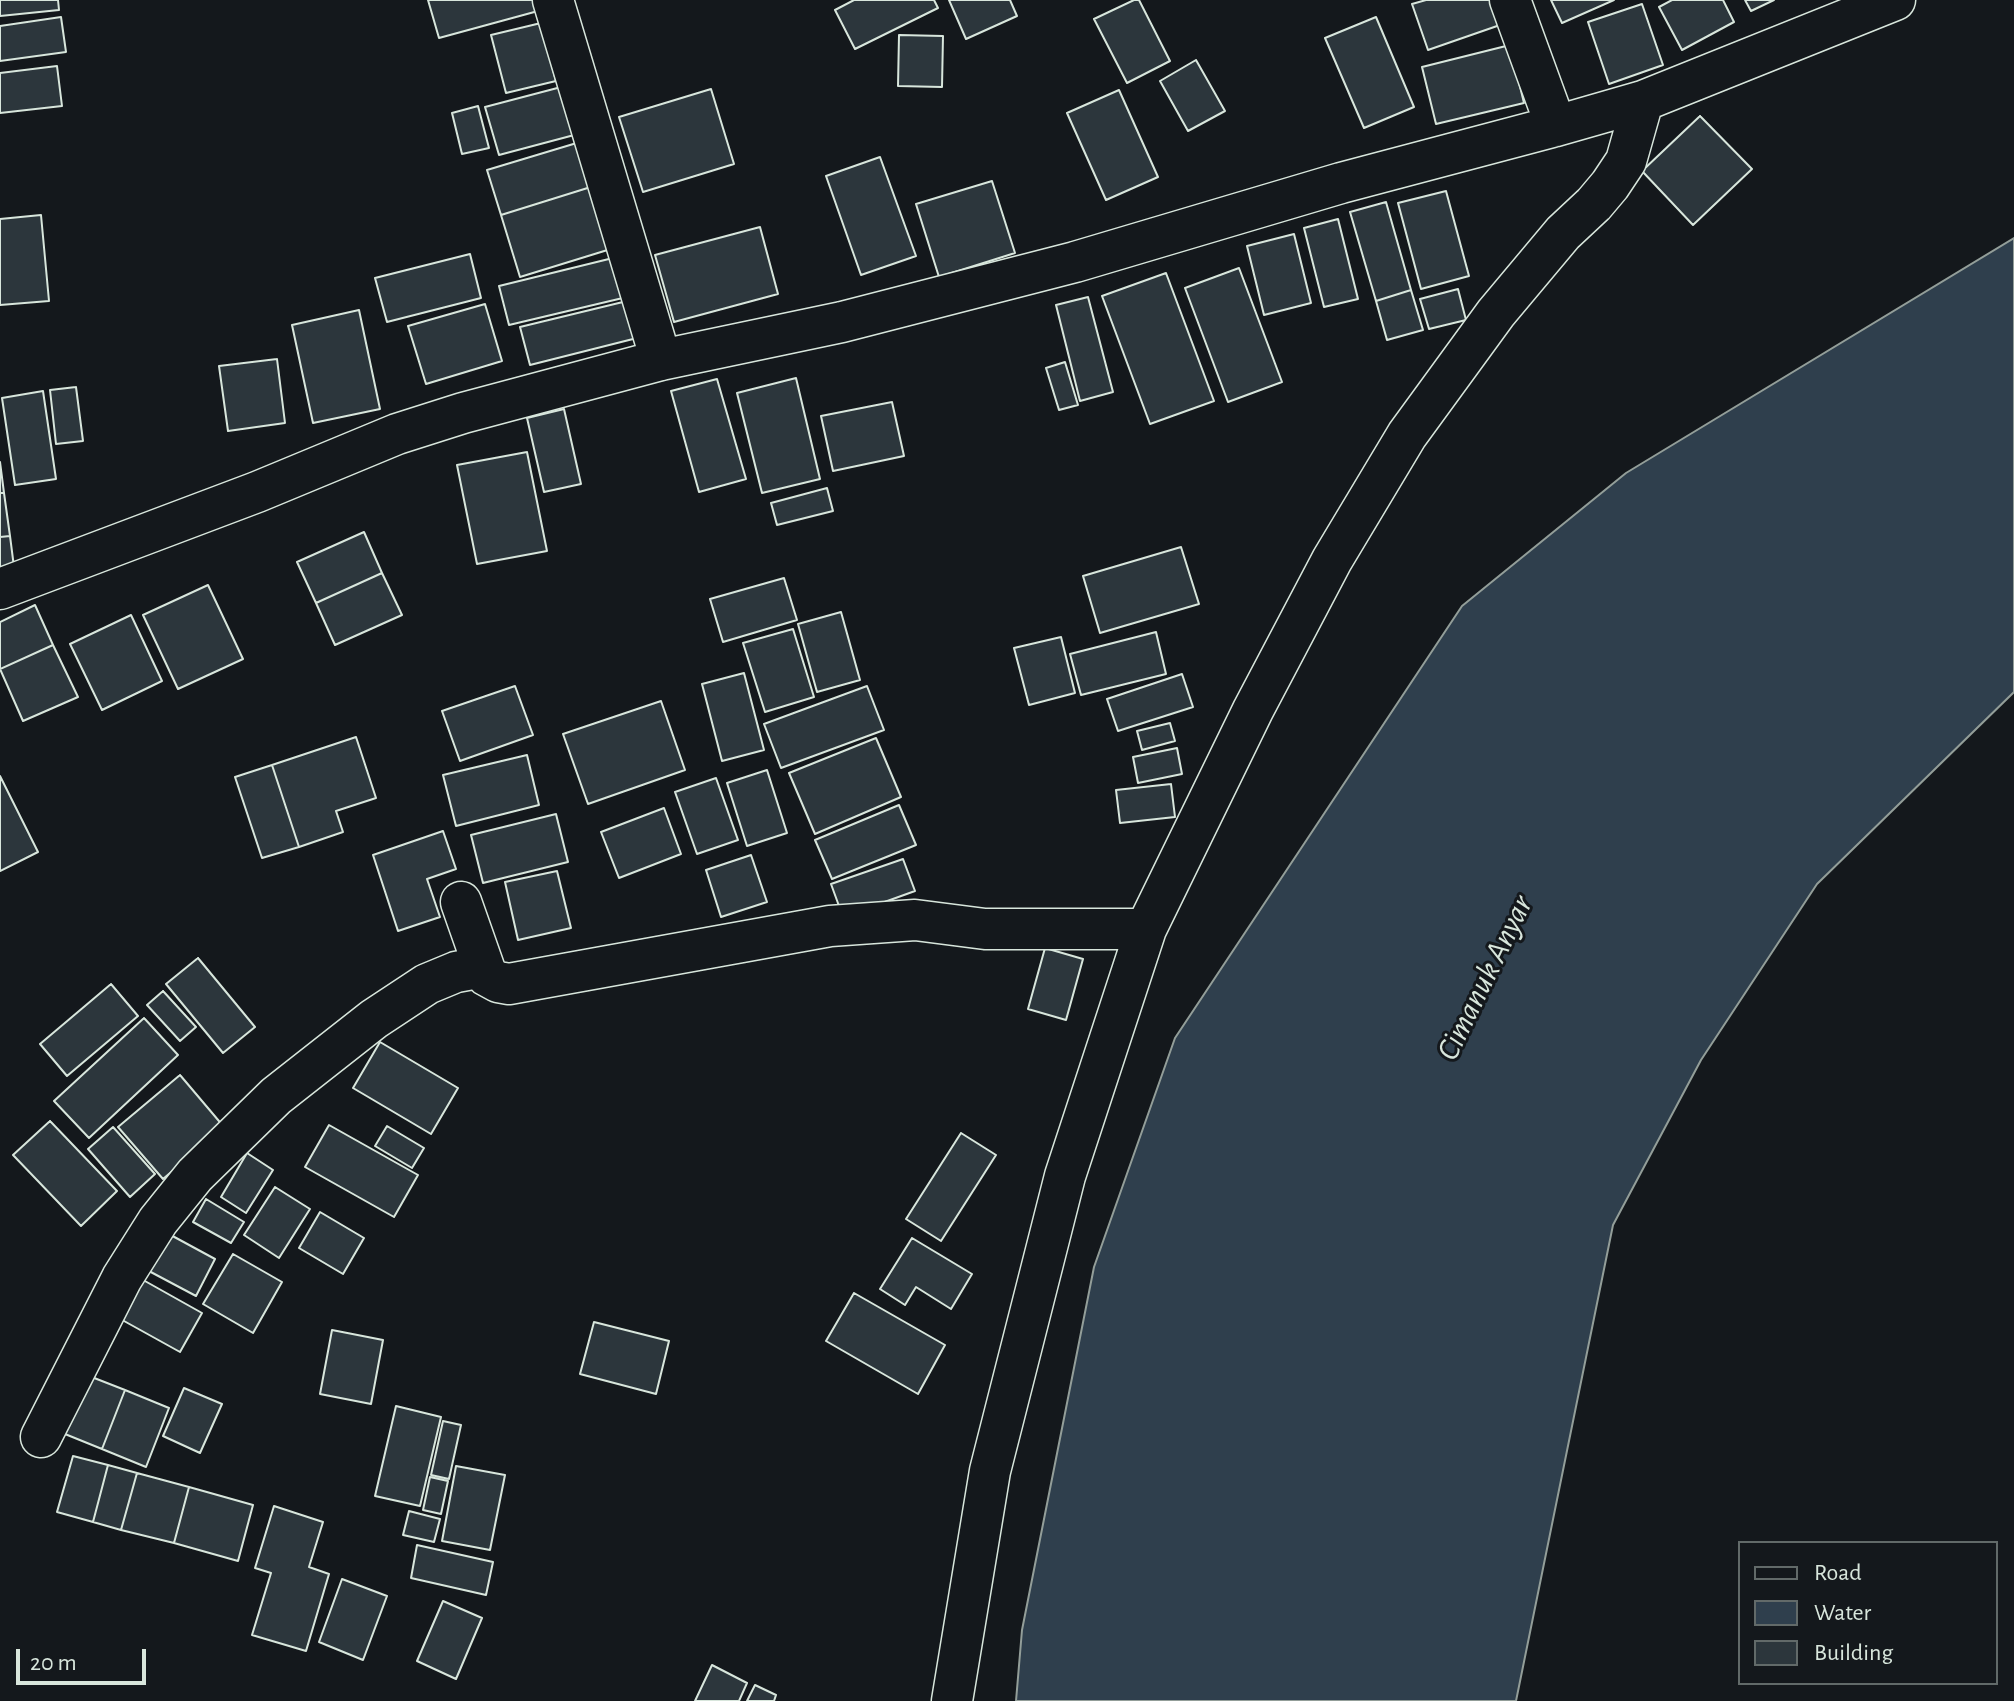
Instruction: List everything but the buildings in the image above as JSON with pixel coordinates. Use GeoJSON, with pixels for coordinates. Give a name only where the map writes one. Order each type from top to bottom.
{"type":"FeatureCollection","features":[{"type":"Feature","properties":{"kind":"street"},"geometry":{"type":"LineString","coordinates":[[553,0],[661,360]]}},
{"type":"Feature","properties":{"kind":"street"},"geometry":{"type":"LineString","coordinates":[[1510,0],[1556,126]]}},
{"type":"Feature","properties":{"kind":"street"},"geometry":{"type":"LineString","coordinates":[[0,589],[257,492],[397,434],[463,413],[661,360],[842,322],[1075,262],[1341,183],[1643,101],[1895,0]]}},
{"type":"Feature","properties":{"kind":"street"},"geometry":{"type":"LineString","coordinates":[[952,1701],[990,1471],[1065,1176],[1146,929],[1253,710],[1339,548],[1407,435],[1496,313],[1563,233],[1610,185],[1626,161],[1643,101]]}},
{"type":"Feature","properties":{"kind":"street"},"geometry":{"type":"LineString","coordinates":[[461,902],[487,976],[509,984],[830,926],[915,920],[985,929],[1146,929]]}},
{"type":"Feature","properties":{"kind":"street"},"geometry":{"type":"LineString","coordinates":[[41,1437],[122,1278],[158,1221],[195,1175],[276,1096],[374,1019],[427,984],[456,972],[483,967]]}},
{"type":"Feature","properties":{"kind":"water","name":"Cimanuk Anyar"},"geometry":{"type":"Polygon","coordinates":[[[2014,238],[2014,692],[1817,884],[1701,1060],[1613,1225],[1516,1701],[1016,1701],[1022,1630],[1094,1267],[1175,1038],[1462,606],[1626,473],[2014,238]]]}}]}
